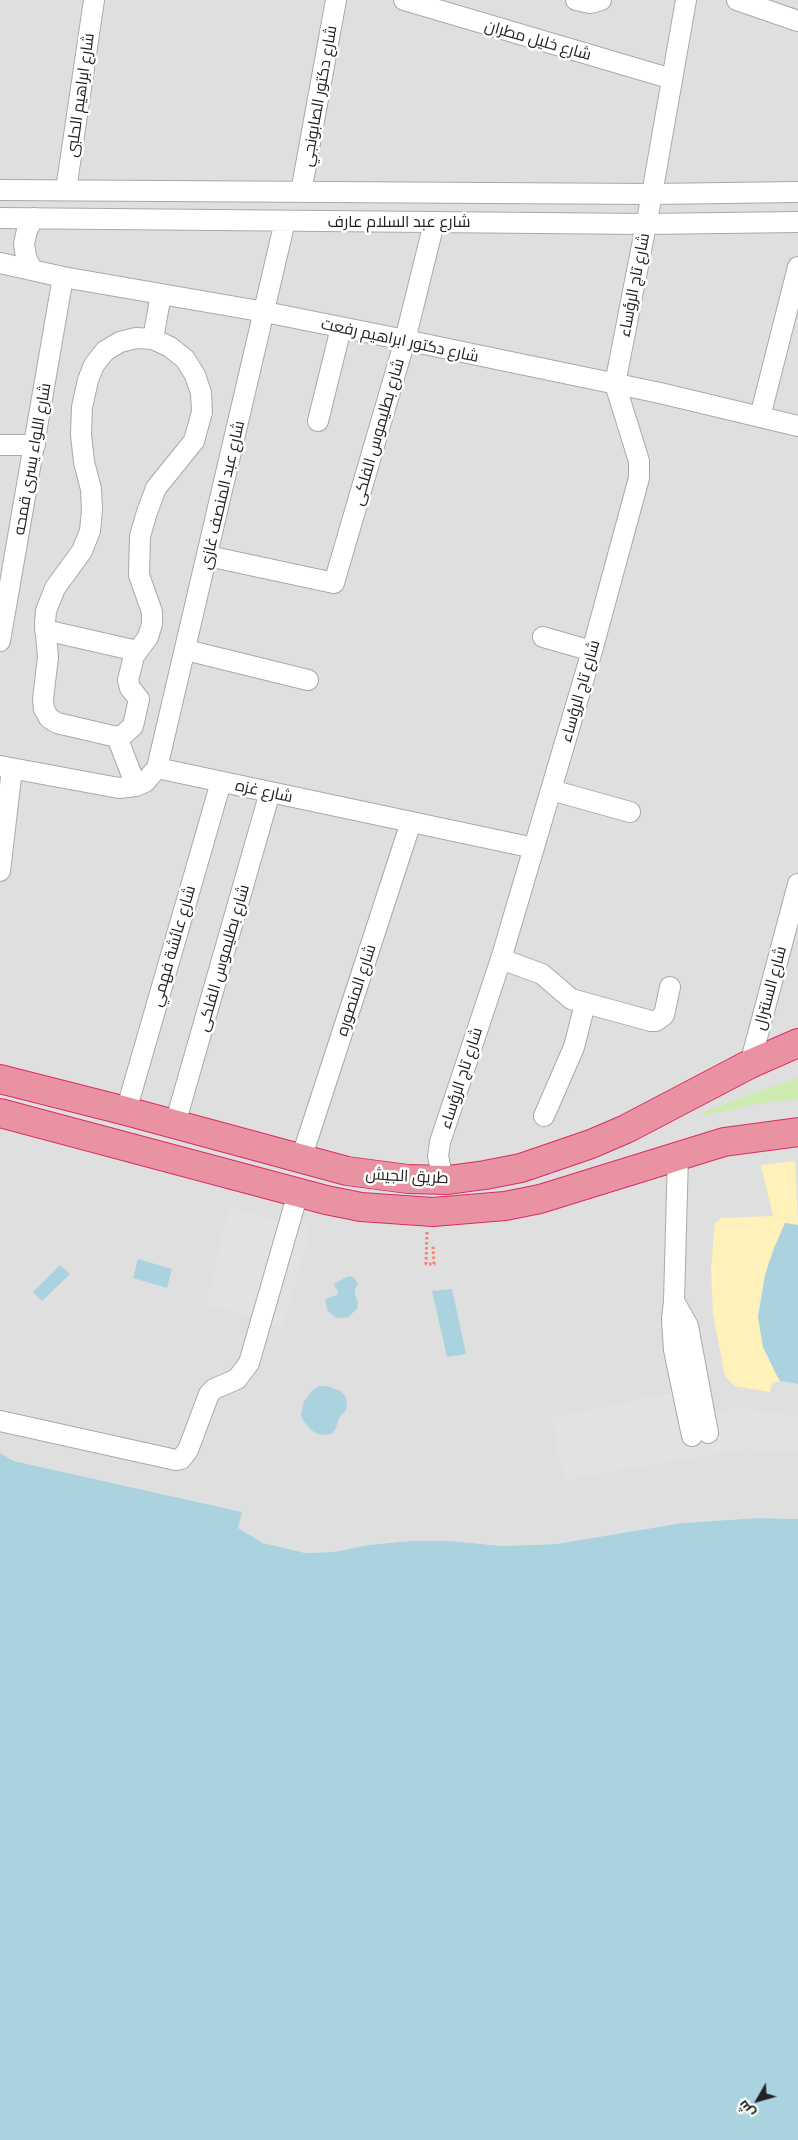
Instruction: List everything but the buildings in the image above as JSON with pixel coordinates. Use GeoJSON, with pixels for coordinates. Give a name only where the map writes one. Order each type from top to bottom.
{"type":"FeatureCollection","features":[{"type":"Feature","properties":{"kind":"highway","name":"طريق الجيش"},"geometry":{"type":"LineString","coordinates":[[0,1079],[347,1171],[382,1177],[448,1180],[520,1168],[591,1144],[626,1129],[750,1064],[798,1043]]}},
{"type":"Feature","properties":{"kind":"highway"},"geometry":{"type":"LineString","coordinates":[[750,1064],[798,1063]]}},
{"type":"Feature","properties":{"kind":"highway","name":"طريق الجيش"},"geometry":{"type":"LineString","coordinates":[[0,1113],[298,1193],[361,1207],[397,1211],[469,1210],[505,1206],[540,1199],[724,1142],[798,1132]]}},
{"type":"Feature","properties":{"kind":"highway"},"geometry":{"type":"LineString","coordinates":[[724,1142],[757,1126],[798,1113]]}},
{"type":"Feature","properties":{"kind":"street","name":"شارع ابراهيم الحلبى"},"geometry":{"type":"LineString","coordinates":[[66,190],[94,0]]}},
{"type":"Feature","properties":{"kind":"street","name":"شارع دكتور الصابونجي"},"geometry":{"type":"LineString","coordinates":[[301,192],[336,0]]}},
{"type":"Feature","properties":{"kind":"street","name":"شارع خليل مطران"},"geometry":{"type":"LineString","coordinates":[[404,0],[672,79]]}},
{"type":"Feature","properties":{"kind":"street"},"geometry":{"type":"LineString","coordinates":[[576,0],[590,3],[601,0]]}},
{"type":"Feature","properties":{"kind":"street","name":"شارع تاج الرؤساء"},"geometry":{"type":"LineString","coordinates":[[448,1180],[441,1170],[438,1156],[440,1142],[501,959],[592,651],[639,478],[639,461],[615,384],[652,194],[686,0]]}},
{"type":"Feature","properties":{"kind":"street"},"geometry":{"type":"LineString","coordinates":[[737,0],[798,21]]}},
{"type":"Feature","properties":{"kind":"street","name":"شارع عبد السلام عارف"},"geometry":{"type":"LineString","coordinates":[[0,190],[652,194],[798,192]]}},
{"type":"Feature","properties":{"kind":"street","name":"شارع عبد السلام عارف"},"geometry":{"type":"LineString","coordinates":[[0,218],[434,223],[556,222],[646,224],[798,222]]}},
{"type":"Feature","properties":{"kind":"street"},"geometry":{"type":"LineString","coordinates":[[32,270],[26,257],[24,244],[27,230],[34,218]]}},
{"type":"Feature","properties":{"kind":"street","name":"شارع عبد المنصف غازى"},"geometry":{"type":"LineString","coordinates":[[157,768],[285,221]]}},
{"type":"Feature","properties":{"kind":"street","name":"شارع بطليموس الفلكى"},"geometry":{"type":"LineString","coordinates":[[208,556],[334,583],[405,340],[434,223]]}},
{"type":"Feature","properties":{"kind":"street","name":"شارع دكتور ابراهيم رفعت"},"geometry":{"type":"LineString","coordinates":[[0,263],[63,277],[265,312],[405,340],[615,384],[798,426]]}},
{"type":"Feature","properties":{"kind":"street"},"geometry":{"type":"LineString","coordinates":[[760,417],[790,331],[798,267]]}},
{"type":"Feature","properties":{"kind":"street","name":"شارع اللواء يسرى قمحه"},"geometry":{"type":"LineString","coordinates":[[1,630],[63,277]]}},
{"type":"Feature","properties":{"kind":"street"},"geometry":{"type":"LineString","coordinates":[[153,339],[161,294]]}},
{"type":"Feature","properties":{"kind":"street"},"geometry":{"type":"LineString","coordinates":[[318,421],[341,328]]}},
{"type":"Feature","properties":{"kind":"street"},"geometry":{"type":"LineString","coordinates":[[136,338],[153,339],[170,347],[185,359],[195,375],[201,393],[202,412],[194,441],[156,488],[146,512],[140,536],[139,568],[142,587],[152,612],[152,624],[148,636],[136,651],[128,680],[130,688],[137,695],[138,704],[133,726],[123,736],[116,737],[58,723],[49,718],[44,709],[43,699],[48,656],[45,630],[46,611],[49,600],[61,578],[82,551],[90,531],[91,489],[84,462],[81,435],[82,407],[88,380],[94,365],[105,352],[120,342],[136,338]]}},
{"type":"Feature","properties":{"kind":"street"},"geometry":{"type":"LineString","coordinates":[[0,445],[35,445]]}},
{"type":"Feature","properties":{"kind":"street"},"geometry":{"type":"LineString","coordinates":[[45,630],[136,651]]}},
{"type":"Feature","properties":{"kind":"street"},"geometry":{"type":"LineString","coordinates":[[543,638],[592,651]]}},
{"type":"Feature","properties":{"kind":"street"},"geometry":{"type":"LineString","coordinates":[[186,650],[308,680]]}},
{"type":"Feature","properties":{"kind":"street"},"geometry":{"type":"LineString","coordinates":[[116,737],[136,786]]}},
{"type":"Feature","properties":{"kind":"street"},"geometry":{"type":"LineString","coordinates":[[0,865],[6,767],[118,788],[136,786],[145,782],[157,768]]}},
{"type":"Feature","properties":{"kind":"street","name":"شارع غزه"},"geometry":{"type":"LineString","coordinates":[[157,768],[534,848]]}},
{"type":"Feature","properties":{"kind":"street","name":"شارع عائشة فهمي"},"geometry":{"type":"LineString","coordinates":[[126,1111],[221,782]]}},
{"type":"Feature","properties":{"kind":"street"},"geometry":{"type":"LineString","coordinates":[[551,790],[630,812]]}},
{"type":"Feature","properties":{"kind":"street","name":"شارع بطليموس الفلكى"},"geometry":{"type":"LineString","coordinates":[[175,1124],[270,792]]}},
{"type":"Feature","properties":{"kind":"street","name":"شارع المنصوره"},"geometry":{"type":"LineString","coordinates":[[301,1159],[411,822]]}},
{"type":"Feature","properties":{"kind":"street","name":"شارع السنترال"},"geometry":{"type":"LineString","coordinates":[[750,1064],[798,884]]}},
{"type":"Feature","properties":{"kind":"street"},"geometry":{"type":"LineString","coordinates":[[501,959],[542,974],[565,996],[585,1004],[656,1021],[664,1015],[670,987]]}},
{"type":"Feature","properties":{"kind":"street"},"geometry":{"type":"LineString","coordinates":[[544,1116],[572,1052],[585,1004]]}},
{"type":"Feature","properties":{"kind":"street"},"geometry":{"type":"LineString","coordinates":[[678,1155],[672,1318],[674,1350],[700,1434]]}},
{"type":"Feature","properties":{"kind":"street"},"geometry":{"type":"LineString","coordinates":[[0,1421],[176,1460],[181,1458],[188,1450],[209,1394],[214,1389],[237,1379],[249,1363],[298,1193]]}},
{"type":"Feature","properties":{"kind":"path"},"geometry":{"type":"LineString","coordinates":[[427,1232],[426,1264],[434,1264],[433,1246]]}},
{"type":"Feature","properties":{"kind":"shaded area"},"geometry":{"type":"Polygon","coordinates":[[[0,0],[798,0],[798,1225],[785,1223],[774,1248],[761,1288],[758,1317],[763,1347],[780,1381],[798,1384],[798,1519],[757,1518],[682,1523],[556,1544],[503,1546],[451,1541],[409,1541],[368,1545],[334,1552],[305,1553],[263,1543],[238,1528],[241,1512],[14,1461],[0,1453],[0,0]]]}},
{"type":"Feature","properties":{"kind":"shaded area"},"geometry":{"type":"Polygon","coordinates":[[[229,1207],[281,1221],[311,1226],[283,1326],[206,1304],[229,1207]]]}},
{"type":"Feature","properties":{"kind":"shaded area"},"geometry":{"type":"Polygon","coordinates":[[[710,1384],[714,1409],[721,1414],[736,1407],[798,1417],[798,1453],[747,1449],[564,1480],[552,1418],[710,1384]]]}},
{"type":"Feature","properties":{"kind":"green space"},"geometry":{"type":"Polygon","coordinates":[[[798,1078],[798,1099],[756,1104],[703,1116],[702,1113],[798,1078]]]}},
{"type":"Feature","properties":{"kind":"sand"},"geometry":{"type":"Polygon","coordinates":[[[795,1161],[798,1225],[785,1223],[769,1261],[759,1302],[758,1317],[763,1347],[780,1381],[772,1384],[770,1392],[734,1386],[725,1376],[713,1314],[711,1269],[715,1223],[721,1218],[773,1216],[761,1165],[795,1161]]]}},
{"type":"Feature","properties":{"kind":"water"},"geometry":{"type":"Polygon","coordinates":[[[785,1223],[798,1225],[798,1384],[780,1381],[763,1347],[758,1317],[765,1275],[785,1223]]]}},
{"type":"Feature","properties":{"kind":"water"},"geometry":{"type":"Polygon","coordinates":[[[138,1259],[172,1269],[167,1288],[133,1278],[138,1259]]]}},
{"type":"Feature","properties":{"kind":"water"},"geometry":{"type":"Polygon","coordinates":[[[60,1265],[70,1274],[42,1301],[33,1292],[60,1265]]]}},
{"type":"Feature","properties":{"kind":"water"},"geometry":{"type":"Polygon","coordinates":[[[349,1276],[355,1278],[358,1284],[355,1289],[358,1302],[357,1309],[348,1317],[336,1318],[327,1310],[325,1299],[337,1295],[338,1291],[334,1286],[335,1283],[349,1276]]]}},
{"type":"Feature","properties":{"kind":"water"},"geometry":{"type":"Polygon","coordinates":[[[452,1289],[466,1354],[447,1357],[432,1291],[452,1289]]]}},
{"type":"Feature","properties":{"kind":"water"},"geometry":{"type":"Polygon","coordinates":[[[319,1386],[327,1386],[341,1391],[346,1397],[346,1410],[339,1418],[332,1434],[318,1434],[311,1430],[302,1419],[301,1414],[304,1401],[319,1386]]]}},
{"type":"Feature","properties":{"kind":"water"},"geometry":{"type":"Polygon","coordinates":[[[0,1453],[14,1461],[242,1512],[238,1528],[263,1543],[305,1553],[334,1552],[368,1545],[409,1541],[451,1541],[503,1546],[556,1544],[682,1523],[757,1518],[798,1519],[798,2140],[0,2140],[0,1453]]]}}]}
